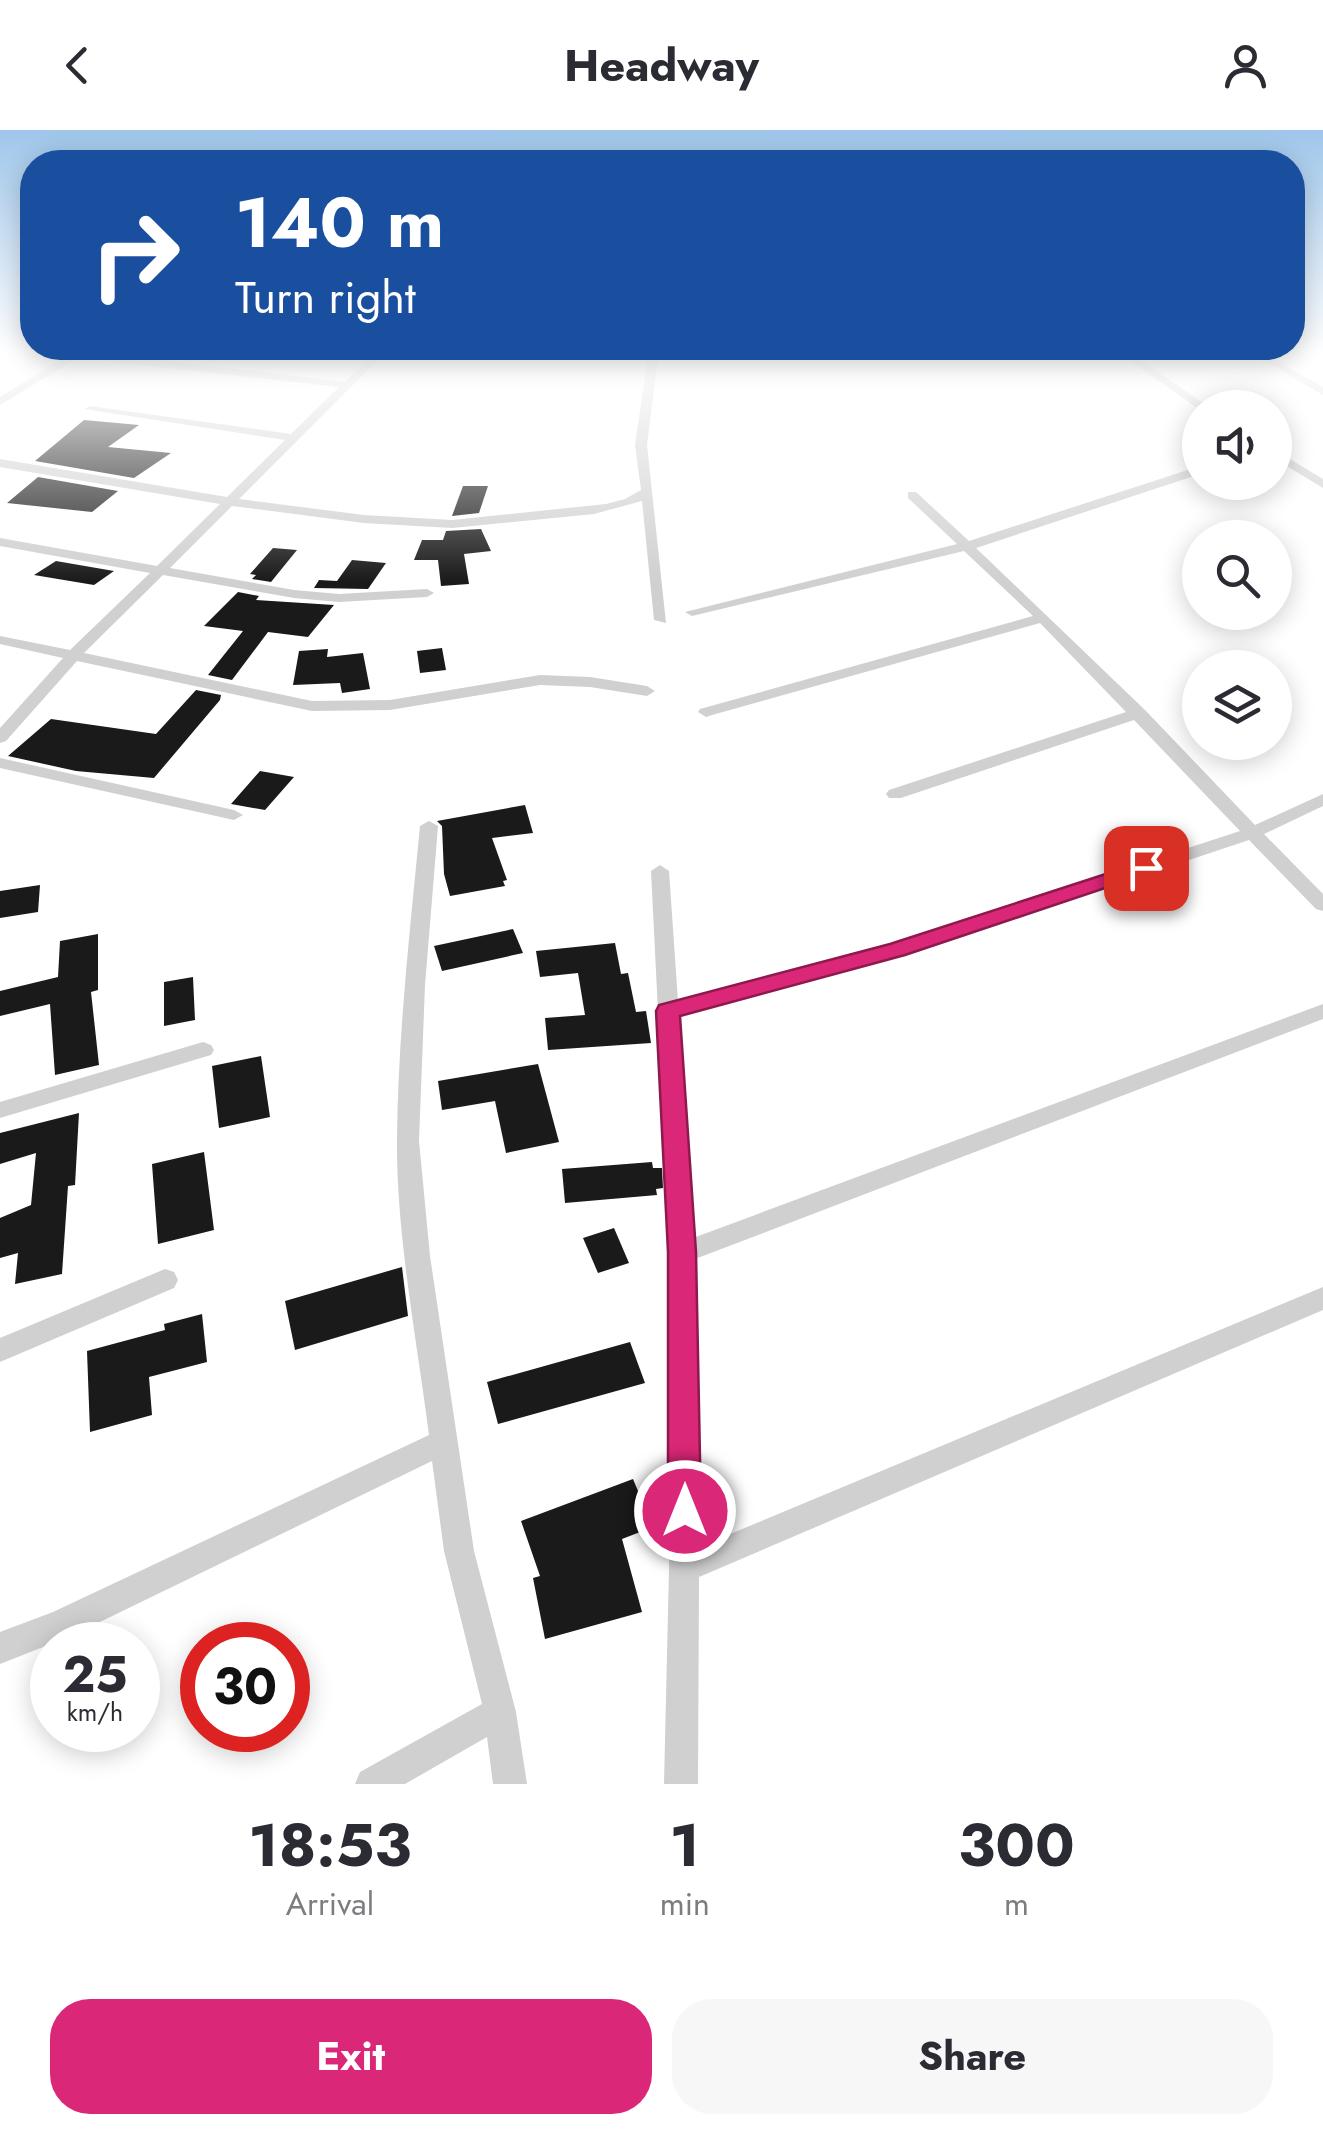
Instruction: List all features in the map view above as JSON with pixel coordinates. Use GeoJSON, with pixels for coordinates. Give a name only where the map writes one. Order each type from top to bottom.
{"type":"FeatureCollection","features":[{"type":"Feature","properties":{"kind":"street"},"geometry":{"type":"LineString","coordinates":[[219,427],[296,438]]}},
{"type":"Feature","properties":{"kind":"street"},"geometry":{"type":"LineString","coordinates":[[0,738],[76,654],[307,427]]}},
{"type":"Feature","properties":{"kind":"street"},"geometry":{"type":"LineString","coordinates":[[643,427],[641,444],[662,620]]}},
{"type":"Feature","properties":{"kind":"street"},"geometry":{"type":"LineString","coordinates":[[0,463],[230,501],[418,524],[592,510],[635,499],[648,491]]}},
{"type":"Feature","properties":{"kind":"street"},"geometry":{"type":"LineString","coordinates":[[1292,465],[1323,484]]}},
{"type":"Feature","properties":{"kind":"street"},"geometry":{"type":"LineString","coordinates":[[692,612],[967,546],[1182,476]]}},
{"type":"Feature","properties":{"kind":"street"},"geometry":{"type":"LineString","coordinates":[[912,495],[1043,618],[1323,905]]}},
{"type":"Feature","properties":{"kind":"street"},"geometry":{"type":"LineString","coordinates":[[0,542],[339,598],[427,593]]}},
{"type":"Feature","properties":{"kind":"street"},"geometry":{"type":"LineString","coordinates":[[706,712],[1043,618]]}},
{"type":"Feature","properties":{"kind":"street"},"geometry":{"type":"LineString","coordinates":[[0,640],[312,706],[390,704],[540,680],[590,682],[647,691]]}},
{"type":"Feature","properties":{"kind":"street"},"geometry":{"type":"LineString","coordinates":[[895,794],[1138,713]]}},
{"type":"Feature","properties":{"kind":"street"},"geometry":{"type":"LineString","coordinates":[[0,763],[234,815]]}},
{"type":"Feature","properties":{"kind":"street"},"geometry":{"type":"LineString","coordinates":[[668,1011],[897,950],[1252,833],[1323,798]]}},
{"type":"Feature","properties":{"kind":"street"},"geometry":{"type":"LineString","coordinates":[[429,826],[415,984],[408,1141],[442,1442],[460,1551],[500,1712],[510,1784]]}},
{"type":"Feature","properties":{"kind":"street"},"geometry":{"type":"LineString","coordinates":[[660,871],[682,1252],[681,1784]]}},
{"type":"Feature","properties":{"kind":"street"},"geometry":{"type":"LineString","coordinates":[[682,1252],[1323,1011]]}},
{"type":"Feature","properties":{"kind":"street"},"geometry":{"type":"LineString","coordinates":[[0,1110],[202,1050]]}},
{"type":"Feature","properties":{"kind":"street"},"geometry":{"type":"LineString","coordinates":[[0,1350],[165,1280]]}},
{"type":"Feature","properties":{"kind":"street"},"geometry":{"type":"LineString","coordinates":[[684,1568],[1323,1298]]}},
{"type":"Feature","properties":{"kind":"street"},"geometry":{"type":"LineString","coordinates":[[0,1648],[60,1625],[442,1442]]}},
{"type":"Feature","properties":{"kind":"street"},"geometry":{"type":"LineString","coordinates":[[372,1784],[500,1712]]}},
{"type":"Feature","properties":{"kind":"building"},"geometry":{"type":"Polygon","coordinates":[[[75,427],[136,427],[108,447],[171,453],[134,478],[35,461],[75,427]]]}},
{"type":"Feature","properties":{"kind":"building"},"geometry":{"type":"Polygon","coordinates":[[[38,477],[118,491],[92,512],[7,503],[38,477]]]}},
{"type":"Feature","properties":{"kind":"building"},"geometry":{"type":"Polygon","coordinates":[[[463,486],[488,486],[479,513],[452,516],[463,486]]]}},
{"type":"Feature","properties":{"kind":"building"},"geometry":{"type":"Polygon","coordinates":[[[481,529],[491,551],[464,554],[469,584],[441,586],[438,560],[414,560],[422,540],[443,540],[446,531],[481,529]]]}},
{"type":"Feature","properties":{"kind":"building"},"geometry":{"type":"Polygon","coordinates":[[[273,548],[297,550],[271,582],[252,579],[256,575],[250,574],[273,548]]]}},
{"type":"Feature","properties":{"kind":"building"},"geometry":{"type":"Polygon","coordinates":[[[352,560],[386,563],[368,589],[314,588],[319,580],[337,581],[352,560]]]}},
{"type":"Feature","properties":{"kind":"building"},"geometry":{"type":"Polygon","coordinates":[[[56,561],[114,571],[94,585],[34,575],[56,561]]]}},
{"type":"Feature","properties":{"kind":"building"},"geometry":{"type":"Polygon","coordinates":[[[238,592],[259,596],[256,600],[334,605],[308,637],[268,632],[232,680],[208,675],[243,631],[204,626],[238,592]]]}},
{"type":"Feature","properties":{"kind":"building"},"geometry":{"type":"Polygon","coordinates":[[[442,648],[446,670],[420,673],[417,651],[442,648]]]}},
{"type":"Feature","properties":{"kind":"building"},"geometry":{"type":"Polygon","coordinates":[[[328,649],[327,657],[363,653],[370,689],[342,693],[340,683],[293,685],[299,651],[328,649]]]}},
{"type":"Feature","properties":{"kind":"building"},"geometry":{"type":"Polygon","coordinates":[[[196,690],[221,695],[220,700],[154,778],[76,771],[8,756],[51,719],[156,734],[196,690]]]}},
{"type":"Feature","properties":{"kind":"building"},"geometry":{"type":"Polygon","coordinates":[[[260,771],[294,777],[265,810],[231,804],[260,771]]]}},
{"type":"Feature","properties":{"kind":"building"},"geometry":{"type":"Polygon","coordinates":[[[525,805],[533,833],[492,838],[507,880],[503,881],[505,886],[450,896],[444,874],[442,826],[437,821],[525,805]]]}},
{"type":"Feature","properties":{"kind":"building"},"geometry":{"type":"Polygon","coordinates":[[[40,885],[38,912],[0,918],[0,891],[40,885]]]}},
{"type":"Feature","properties":{"kind":"building"},"geometry":{"type":"Polygon","coordinates":[[[513,929],[523,953],[442,971],[434,946],[513,929]]]}},
{"type":"Feature","properties":{"kind":"building"},"geometry":{"type":"Polygon","coordinates":[[[98,934],[98,990],[91,992],[99,1065],[55,1075],[50,1004],[0,1016],[0,991],[58,977],[60,941],[98,934]]]}},
{"type":"Feature","properties":{"kind":"building"},"geometry":{"type":"Polygon","coordinates":[[[615,943],[621,974],[628,973],[636,1012],[646,1011],[651,1043],[548,1050],[545,1018],[585,1015],[578,973],[540,977],[536,951],[615,943]]]}},
{"type":"Feature","properties":{"kind":"building"},"geometry":{"type":"Polygon","coordinates":[[[193,977],[195,1020],[164,1026],[164,982],[193,977]]]}},
{"type":"Feature","properties":{"kind":"building"},"geometry":{"type":"Polygon","coordinates":[[[261,1056],[270,1117],[219,1128],[212,1066],[261,1056]]]}},
{"type":"Feature","properties":{"kind":"building"},"geometry":{"type":"Polygon","coordinates":[[[538,1064],[559,1142],[506,1153],[495,1101],[442,1110],[438,1081],[538,1064]]]}},
{"type":"Feature","properties":{"kind":"building"},"geometry":{"type":"Polygon","coordinates":[[[79,1113],[75,1185],[68,1186],[62,1274],[15,1284],[18,1253],[0,1258],[0,1218],[31,1205],[36,1153],[0,1164],[0,1133],[79,1113]]]}},
{"type":"Feature","properties":{"kind":"building"},"geometry":{"type":"Polygon","coordinates":[[[204,1152],[214,1230],[158,1244],[152,1164],[204,1152]]]}},
{"type":"Feature","properties":{"kind":"building"},"geometry":{"type":"Polygon","coordinates":[[[652,1162],[653,1168],[662,1168],[663,1188],[656,1189],[657,1195],[565,1203],[562,1169],[652,1162]]]}},
{"type":"Feature","properties":{"kind":"building"},"geometry":{"type":"Polygon","coordinates":[[[614,1228],[629,1263],[598,1273],[583,1238],[614,1228]]]}},
{"type":"Feature","properties":{"kind":"building"},"geometry":{"type":"Polygon","coordinates":[[[402,1267],[408,1316],[295,1350],[285,1301],[402,1267]]]}},
{"type":"Feature","properties":{"kind":"building"},"geometry":{"type":"Polygon","coordinates":[[[202,1314],[207,1362],[149,1377],[152,1415],[90,1432],[87,1351],[165,1330],[164,1324],[202,1314]]]}},
{"type":"Feature","properties":{"kind":"building"},"geometry":{"type":"Polygon","coordinates":[[[630,1342],[645,1383],[498,1424],[487,1382],[630,1342]]]}},
{"type":"Feature","properties":{"kind":"building"},"geometry":{"type":"Polygon","coordinates":[[[633,1479],[653,1527],[622,1539],[642,1612],[545,1639],[533,1578],[540,1576],[521,1521],[633,1479]]]}},
{"type":"Feature","properties":{"kind":"route"},"geometry":{"type":"LineString","coordinates":[[685,1511],[682,1252],[668,1011],[897,950],[1146,868]]}}]}
